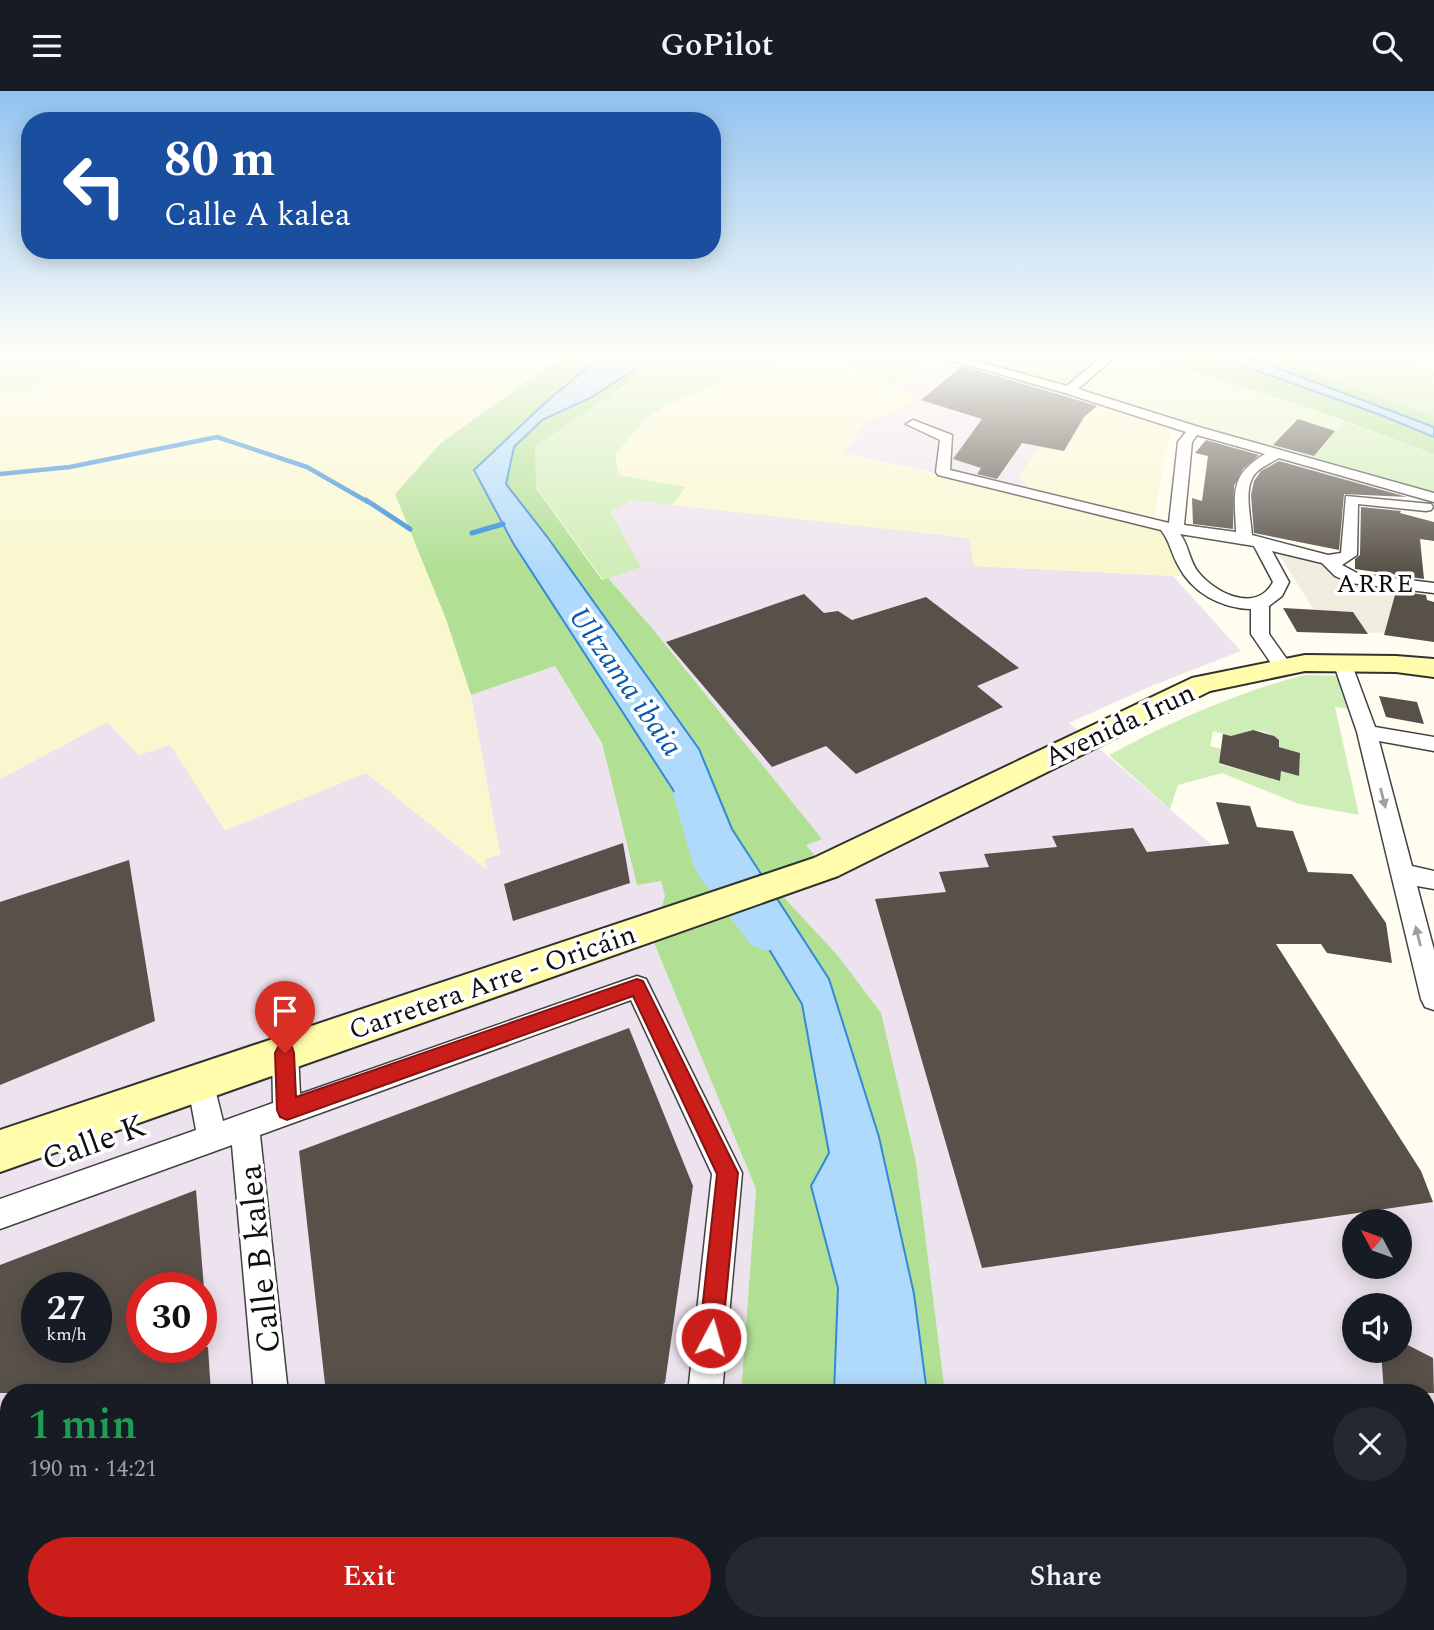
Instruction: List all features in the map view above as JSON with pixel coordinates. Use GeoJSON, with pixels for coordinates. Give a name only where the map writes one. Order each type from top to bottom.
{"type":"FeatureCollection","features":[{"type":"Feature","properties":{"kind":"street"},"geometry":{"type":"LineString","coordinates":[[917,426],[947,438],[943,472],[1171,527],[1252,540],[1328,560],[1342,560],[1349,555],[1350,499],[1433,503]]}},
{"type":"Feature","properties":{"kind":"street"},"geometry":{"type":"LineString","coordinates":[[1181,426],[1433,503]]}},
{"type":"Feature","properties":{"kind":"street"},"geometry":{"type":"LineString","coordinates":[[1194,430],[1185,442],[1171,527],[1178,539],[1180,554],[1192,576],[1227,601],[1244,606],[1260,604],[1276,592],[1280,582],[1252,540],[1242,492],[1245,477],[1252,468],[1276,454]]}},
{"type":"Feature","properties":{"kind":"street"},"geometry":{"type":"LineString","coordinates":[[1328,560],[1341,573],[1356,579],[1434,589]]}},
{"type":"Feature","properties":{"kind":"street"},"geometry":{"type":"LineString","coordinates":[[1260,604],[1260,634],[1282,665]]}},
{"type":"Feature","properties":{"kind":"street"},"geometry":{"type":"LineString","coordinates":[[1342,662],[1367,732],[1434,999]]}},
{"type":"Feature","properties":{"kind":"street","name":"Avenida Irun"},"geometry":{"type":"LineString","coordinates":[[826,867],[1202,684],[1282,665],[1342,662],[1434,668]]}},
{"type":"Feature","properties":{"kind":"street"},"geometry":{"type":"LineString","coordinates":[[1367,732],[1434,744]]}},
{"type":"Feature","properties":{"kind":"street","name":"Carretera Arre - Oricáin"},"geometry":{"type":"LineString","coordinates":[[0,1151],[826,867]]}},
{"type":"Feature","properties":{"kind":"street"},"geometry":{"type":"LineString","coordinates":[[1401,873],[1434,880]]}},
{"type":"Feature","properties":{"kind":"street","name":"Calle K"},"geometry":{"type":"LineString","coordinates":[[0,1214],[637,987],[727,1173],[706,1384]]}},
{"type":"Feature","properties":{"kind":"street"},"geometry":{"type":"LineString","coordinates":[[285,1053],[287,1110]]}},
{"type":"Feature","properties":{"kind":"street"},"geometry":{"type":"LineString","coordinates":[[201,1082],[212,1137]]}},
{"type":"Feature","properties":{"kind":"street","name":"Calle B kalea"},"geometry":{"type":"LineString","coordinates":[[245,1125],[270,1384]]}},
{"type":"Feature","properties":{"kind":"shaded area"},"geometry":{"type":"Polygon","coordinates":[[[863,426],[1090,426],[1153,521],[843,453],[863,426]]]}},
{"type":"Feature","properties":{"kind":"shaded area"},"geometry":{"type":"Polygon","coordinates":[[[633,500],[970,538],[975,566],[1173,576],[1241,651],[1149,687],[1069,723],[1212,845],[1421,1171],[1434,1205],[1434,1384],[944,1384],[916,1162],[652,938],[756,1189],[742,1384],[0,1384],[0,779],[107,722],[139,755],[170,744],[225,830],[366,773],[485,859],[500,854],[471,695],[555,666],[602,743],[637,885],[661,880],[665,895],[821,838],[652,628],[608,578],[640,566],[609,512],[633,500]]]}},
{"type":"Feature","properties":{"kind":"shaded area"},"geometry":{"type":"Polygon","coordinates":[[[1277,551],[1317,560],[1339,581],[1395,594],[1387,625],[1390,632],[1367,633],[1353,612],[1314,610],[1277,551]]]}},
{"type":"Feature","properties":{"kind":"green space"},"geometry":{"type":"Polygon","coordinates":[[[0,426],[465,426],[441,443],[395,494],[446,619],[471,695],[500,854],[485,859],[487,870],[366,773],[225,830],[170,745],[139,755],[107,722],[0,779],[0,426]]]}},
{"type":"Feature","properties":{"kind":"green space"},"geometry":{"type":"Polygon","coordinates":[[[465,426],[565,426],[535,446],[536,488],[602,580],[608,578],[652,628],[822,839],[806,845],[816,857],[767,872],[779,892],[839,957],[881,1013],[916,1162],[944,1384],[742,1384],[756,1189],[652,938],[665,896],[661,881],[637,885],[602,743],[555,666],[471,695],[446,619],[395,494],[441,443],[465,426]]]}},
{"type":"Feature","properties":{"kind":"green space"},"geometry":{"type":"Polygon","coordinates":[[[563,426],[640,426],[615,455],[619,475],[686,487],[672,505],[633,500],[610,512],[641,567],[603,580],[524,470],[535,446],[563,426]]]}},
{"type":"Feature","properties":{"kind":"green space"},"geometry":{"type":"Polygon","coordinates":[[[638,426],[863,426],[843,453],[1142,522],[1163,531],[1181,576],[974,566],[969,538],[672,505],[685,487],[619,475],[614,458],[623,436],[638,426]]]}},
{"type":"Feature","properties":{"kind":"green space"},"geometry":{"type":"Polygon","coordinates":[[[1079,426],[1162,426],[1171,429],[1153,521],[1030,491],[1019,476],[1040,446],[1064,451],[1079,426]]]}},
{"type":"Feature","properties":{"kind":"green space"},"geometry":{"type":"Polygon","coordinates":[[[1196,426],[1339,426],[1313,458],[1275,450],[1196,426]]]}},
{"type":"Feature","properties":{"kind":"green space"},"geometry":{"type":"Polygon","coordinates":[[[1339,426],[1356,426],[1434,454],[1434,494],[1313,458],[1339,426]]]}},
{"type":"Feature","properties":{"kind":"green space"},"geometry":{"type":"Polygon","coordinates":[[[1358,426],[1434,426],[1434,454],[1358,426]]]}},
{"type":"Feature","properties":{"kind":"green space"},"geometry":{"type":"Polygon","coordinates":[[[1304,675],[1357,676],[1365,711],[1335,707],[1359,815],[1299,804],[1222,773],[1178,785],[1170,809],[1109,755],[1204,709],[1304,675]],[[1213,731],[1210,746],[1221,749],[1219,764],[1279,781],[1281,771],[1299,776],[1300,753],[1279,747],[1279,740],[1266,732],[1247,731],[1246,740],[1213,731]]]}},
{"type":"Feature","properties":{"kind":"water"},"geometry":{"type":"Polygon","coordinates":[[[521,426],[536,426],[514,447],[506,484],[548,538],[699,749],[732,829],[829,979],[879,1137],[914,1294],[926,1384],[834,1384],[838,1288],[811,1186],[829,1153],[802,1004],[677,796],[513,543],[474,470],[521,426]]]}},
{"type":"Feature","properties":{"kind":"water"},"geometry":{"type":"Polygon","coordinates":[[[1407,426],[1434,427],[1434,437],[1407,426]]]}},
{"type":"Feature","properties":{"kind":"building"},"geometry":{"type":"Polygon","coordinates":[[[977,426],[1079,426],[1064,451],[1022,443],[997,479],[977,474],[981,468],[953,459],[977,426]]]}},
{"type":"Feature","properties":{"kind":"building"},"geometry":{"type":"Polygon","coordinates":[[[1291,426],[1319,426],[1335,431],[1314,456],[1273,445],[1291,426]]]}},
{"type":"Feature","properties":{"kind":"building"},"geometry":{"type":"Polygon","coordinates":[[[1206,440],[1259,455],[1243,469],[1234,486],[1233,529],[1193,524],[1192,498],[1202,501],[1208,456],[1195,453],[1206,440]]]}},
{"type":"Feature","properties":{"kind":"building"},"geometry":{"type":"Polygon","coordinates":[[[1279,461],[1407,497],[1344,494],[1339,550],[1254,533],[1251,495],[1254,481],[1261,471],[1279,461]]]}},
{"type":"Feature","properties":{"kind":"building"},"geometry":{"type":"Polygon","coordinates":[[[1361,507],[1401,511],[1400,513],[1434,522],[1434,541],[1420,539],[1424,579],[1355,569],[1355,559],[1360,555],[1361,507]]]}},
{"type":"Feature","properties":{"kind":"building"},"geometry":{"type":"Polygon","coordinates":[[[1396,591],[1426,595],[1427,600],[1434,602],[1434,642],[1384,635],[1396,591]]]}},
{"type":"Feature","properties":{"kind":"building"},"geometry":{"type":"Polygon","coordinates":[[[804,594],[824,613],[838,611],[852,620],[926,597],[1019,668],[977,686],[1003,707],[856,774],[826,746],[772,767],[666,642],[804,594]]]}},
{"type":"Feature","properties":{"kind":"building"},"geometry":{"type":"Polygon","coordinates":[[[1283,608],[1353,612],[1368,634],[1297,632],[1283,608]]]}},
{"type":"Feature","properties":{"kind":"building"},"geometry":{"type":"Polygon","coordinates":[[[1379,696],[1417,702],[1424,724],[1386,717],[1379,696]]]}},
{"type":"Feature","properties":{"kind":"building"},"geometry":{"type":"Polygon","coordinates":[[[1253,730],[1274,736],[1279,740],[1279,747],[1300,753],[1299,776],[1281,771],[1280,781],[1219,763],[1223,734],[1231,736],[1253,730]]]}},
{"type":"Feature","properties":{"kind":"building"},"geometry":{"type":"Polygon","coordinates":[[[1216,802],[1250,806],[1257,827],[1293,831],[1308,872],[1352,874],[1386,923],[1392,963],[1327,953],[1321,944],[1276,944],[1421,1171],[1433,1202],[1385,1209],[1342,1209],[1342,1215],[982,1268],[875,899],[946,892],[939,872],[989,867],[984,854],[1057,847],[1052,836],[1133,828],[1147,852],[1229,844],[1216,802]]]}},
{"type":"Feature","properties":{"kind":"building"},"geometry":{"type":"Polygon","coordinates":[[[623,843],[630,883],[513,921],[504,884],[623,843]]]}},
{"type":"Feature","properties":{"kind":"building"},"geometry":{"type":"Polygon","coordinates":[[[129,860],[155,1021],[0,1085],[0,902],[129,860]]]}},
{"type":"Feature","properties":{"kind":"building"},"geometry":{"type":"Polygon","coordinates":[[[629,1028],[693,1186],[665,1383],[325,1384],[299,1151],[629,1028]]]}},
{"type":"Feature","properties":{"kind":"building"},"geometry":{"type":"Polygon","coordinates":[[[196,1190],[203,1272],[126,1272],[126,1363],[209,1363],[210,1384],[0,1384],[0,1265],[196,1190]]]}},
{"type":"Feature","properties":{"kind":"building"},"geometry":{"type":"Polygon","coordinates":[[[1412,1347],[1433,1358],[1434,1384],[1383,1384],[1382,1363],[1412,1363],[1412,1347]]]}},
{"type":"Feature","properties":{"kind":"waterway"},"geometry":{"type":"LineString","coordinates":[[0,474],[70,467],[217,437],[307,467],[368,502]]}},
{"type":"Feature","properties":{"kind":"waterway"},"geometry":{"type":"LineString","coordinates":[[366,500],[410,529]]}},
{"type":"Feature","properties":{"kind":"waterway"},"geometry":{"type":"LineString","coordinates":[[472,533],[503,524]]}},
{"type":"Feature","properties":{"kind":"waterway","name":"Ultzama ibaia"},"geometry":{"type":"LineString","coordinates":[[693,794],[714,864],[767,932]]}},
{"type":"Feature","properties":{"kind":"district","name":"ARRE"},"geometry":{"type":"Point","coordinates":[1376,583]}},
{"type":"Feature","properties":{"kind":"route"},"geometry":{"type":"LineString","coordinates":[[285,1053],[287,1110],[637,987],[727,1173],[711,1338]]}}]}
